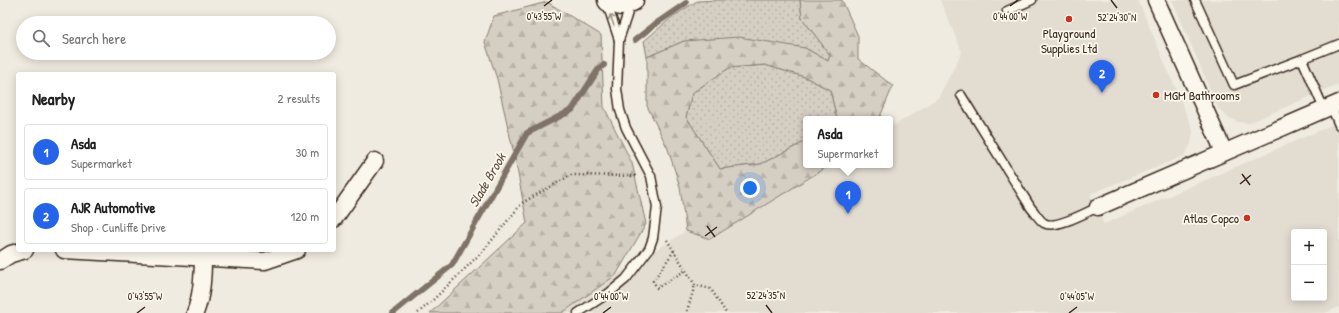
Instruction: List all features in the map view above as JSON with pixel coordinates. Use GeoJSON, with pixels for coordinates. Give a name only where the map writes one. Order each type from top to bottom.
{"type":"FeatureCollection","features":[{"type":"Feature","properties":{"kind":"main road"},"geometry":{"type":"LineString","coordinates":[[609,0],[621,4],[632,0]]}},
{"type":"Feature","properties":{"kind":"street"},"geometry":{"type":"LineString","coordinates":[[1156,0],[1224,152]]}},
{"type":"Feature","properties":{"kind":"street"},"geometry":{"type":"LineString","coordinates":[[1098,207],[1331,106]]}},
{"type":"Feature","properties":{"kind":"street"},"geometry":{"type":"LineString","coordinates":[[336,216],[375,161]]}},
{"type":"Feature","properties":{"kind":"street"},"geometry":{"type":"LineString","coordinates":[[0,261],[11,254],[18,252]]}},
{"type":"Feature","properties":{"kind":"street"},"geometry":{"type":"LineString","coordinates":[[104,252],[265,261],[291,252]]}},
{"type":"Feature","properties":{"kind":"street"},"geometry":{"type":"LineString","coordinates":[[195,313],[199,303],[202,287],[203,257]]}},
{"type":"Feature","properties":{"kind":"lane"},"geometry":{"type":"LineString","coordinates":[[605,0],[619,40]]}},
{"type":"Feature","properties":{"kind":"lane"},"geometry":{"type":"LineString","coordinates":[[578,313],[626,279],[648,249],[653,238],[657,207],[651,176],[626,128],[620,110],[617,89],[619,40],[632,0]]}},
{"type":"Feature","properties":{"kind":"lane"},"geometry":{"type":"LineString","coordinates":[[1006,11],[1032,0]]}},
{"type":"Feature","properties":{"kind":"lane"},"geometry":{"type":"LineString","coordinates":[[1195,0],[1234,85],[1339,44]]}},
{"type":"Feature","properties":{"kind":"lane"},"geometry":{"type":"LineString","coordinates":[[1302,59],[1331,106],[1339,125]]}},
{"type":"Feature","properties":{"kind":"lane"},"geometry":{"type":"LineString","coordinates":[[961,95],[1032,208],[1044,223],[1052,225],[1059,223],[1098,207]]}},
{"type":"Feature","properties":{"kind":"path"},"geometry":{"type":"LineString","coordinates":[[418,313],[484,250],[522,203],[571,175],[651,176]]}},
{"type":"Feature","properties":{"kind":"path"},"geometry":{"type":"LineString","coordinates":[[686,270],[657,288],[653,281],[674,250],[686,270],[695,285],[711,289],[726,313]]}},
{"type":"Feature","properties":{"kind":"path"},"geometry":{"type":"LineString","coordinates":[[687,311],[695,285]]}},
{"type":"Feature","properties":{"kind":"shaded area"},"geometry":{"type":"Polygon","coordinates":[[[940,0],[1138,0],[1193,130],[1191,144],[1184,156],[1090,194],[1104,224],[1339,122],[1339,307],[1325,313],[562,313],[616,275],[686,231],[710,239],[825,168],[893,168],[893,126],[938,98],[962,52],[940,0]]]}},
{"type":"Feature","properties":{"kind":"shaded area"},"geometry":{"type":"Polygon","coordinates":[[[1172,0],[1339,0],[1339,84],[1249,123],[1238,122],[1227,117],[1218,108],[1172,0]]]}},
{"type":"Feature","properties":{"kind":"green space"},"geometry":{"type":"Polygon","coordinates":[[[800,0],[802,18],[830,55],[828,61],[805,48],[684,41],[647,57],[644,41],[672,17],[697,1],[800,0]]]}},
{"type":"Feature","properties":{"kind":"green space"},"geometry":{"type":"Polygon","coordinates":[[[800,0],[842,0],[858,36],[858,59],[893,86],[880,116],[836,116],[830,90],[805,77],[765,65],[729,68],[692,93],[686,117],[720,169],[761,164],[803,143],[803,168],[825,168],[710,239],[686,231],[680,187],[668,149],[647,106],[647,57],[684,41],[739,37],[805,48],[828,61],[830,55],[802,18],[800,0]]]}},
{"type":"Feature","properties":{"kind":"green space"},"geometry":{"type":"Polygon","coordinates":[[[547,2],[601,35],[604,107],[632,163],[646,224],[616,275],[562,313],[430,313],[527,223],[516,163],[497,79],[485,42],[494,16],[547,2]]]}},
{"type":"Feature","properties":{"kind":"green space"},"geometry":{"type":"Polygon","coordinates":[[[765,65],[805,77],[830,90],[836,116],[803,116],[803,143],[761,164],[720,169],[686,117],[692,93],[729,68],[765,65]]]}},
{"type":"Feature","properties":{"kind":"waterway","name":"Slade Brook"},"geometry":{"type":"LineString","coordinates":[[635,40],[686,3]]}},
{"type":"Feature","properties":{"kind":"waterway","name":"Slade Brook"},"geometry":{"type":"LineString","coordinates":[[393,313],[452,265],[527,133],[572,110],[598,70],[604,65]]}},
{"type":"Feature","properties":{"kind":"place","name":"Playground Supplies Ltd"},"geometry":{"type":"Point","coordinates":[1069,19]}},
{"type":"Feature","properties":{"kind":"place","name":"AJR Automotive"},"geometry":{"type":"Point","coordinates":[1102,93]}},
{"type":"Feature","properties":{"kind":"place","name":"MGM Bathrooms"},"geometry":{"type":"Point","coordinates":[1156,95]}},
{"type":"Feature","properties":{"kind":"place","name":"Asda"},"geometry":{"type":"Point","coordinates":[848,214]}},
{"type":"Feature","properties":{"kind":"place","name":"Atlas Copco"},"geometry":{"type":"Point","coordinates":[1247,218]}}]}
